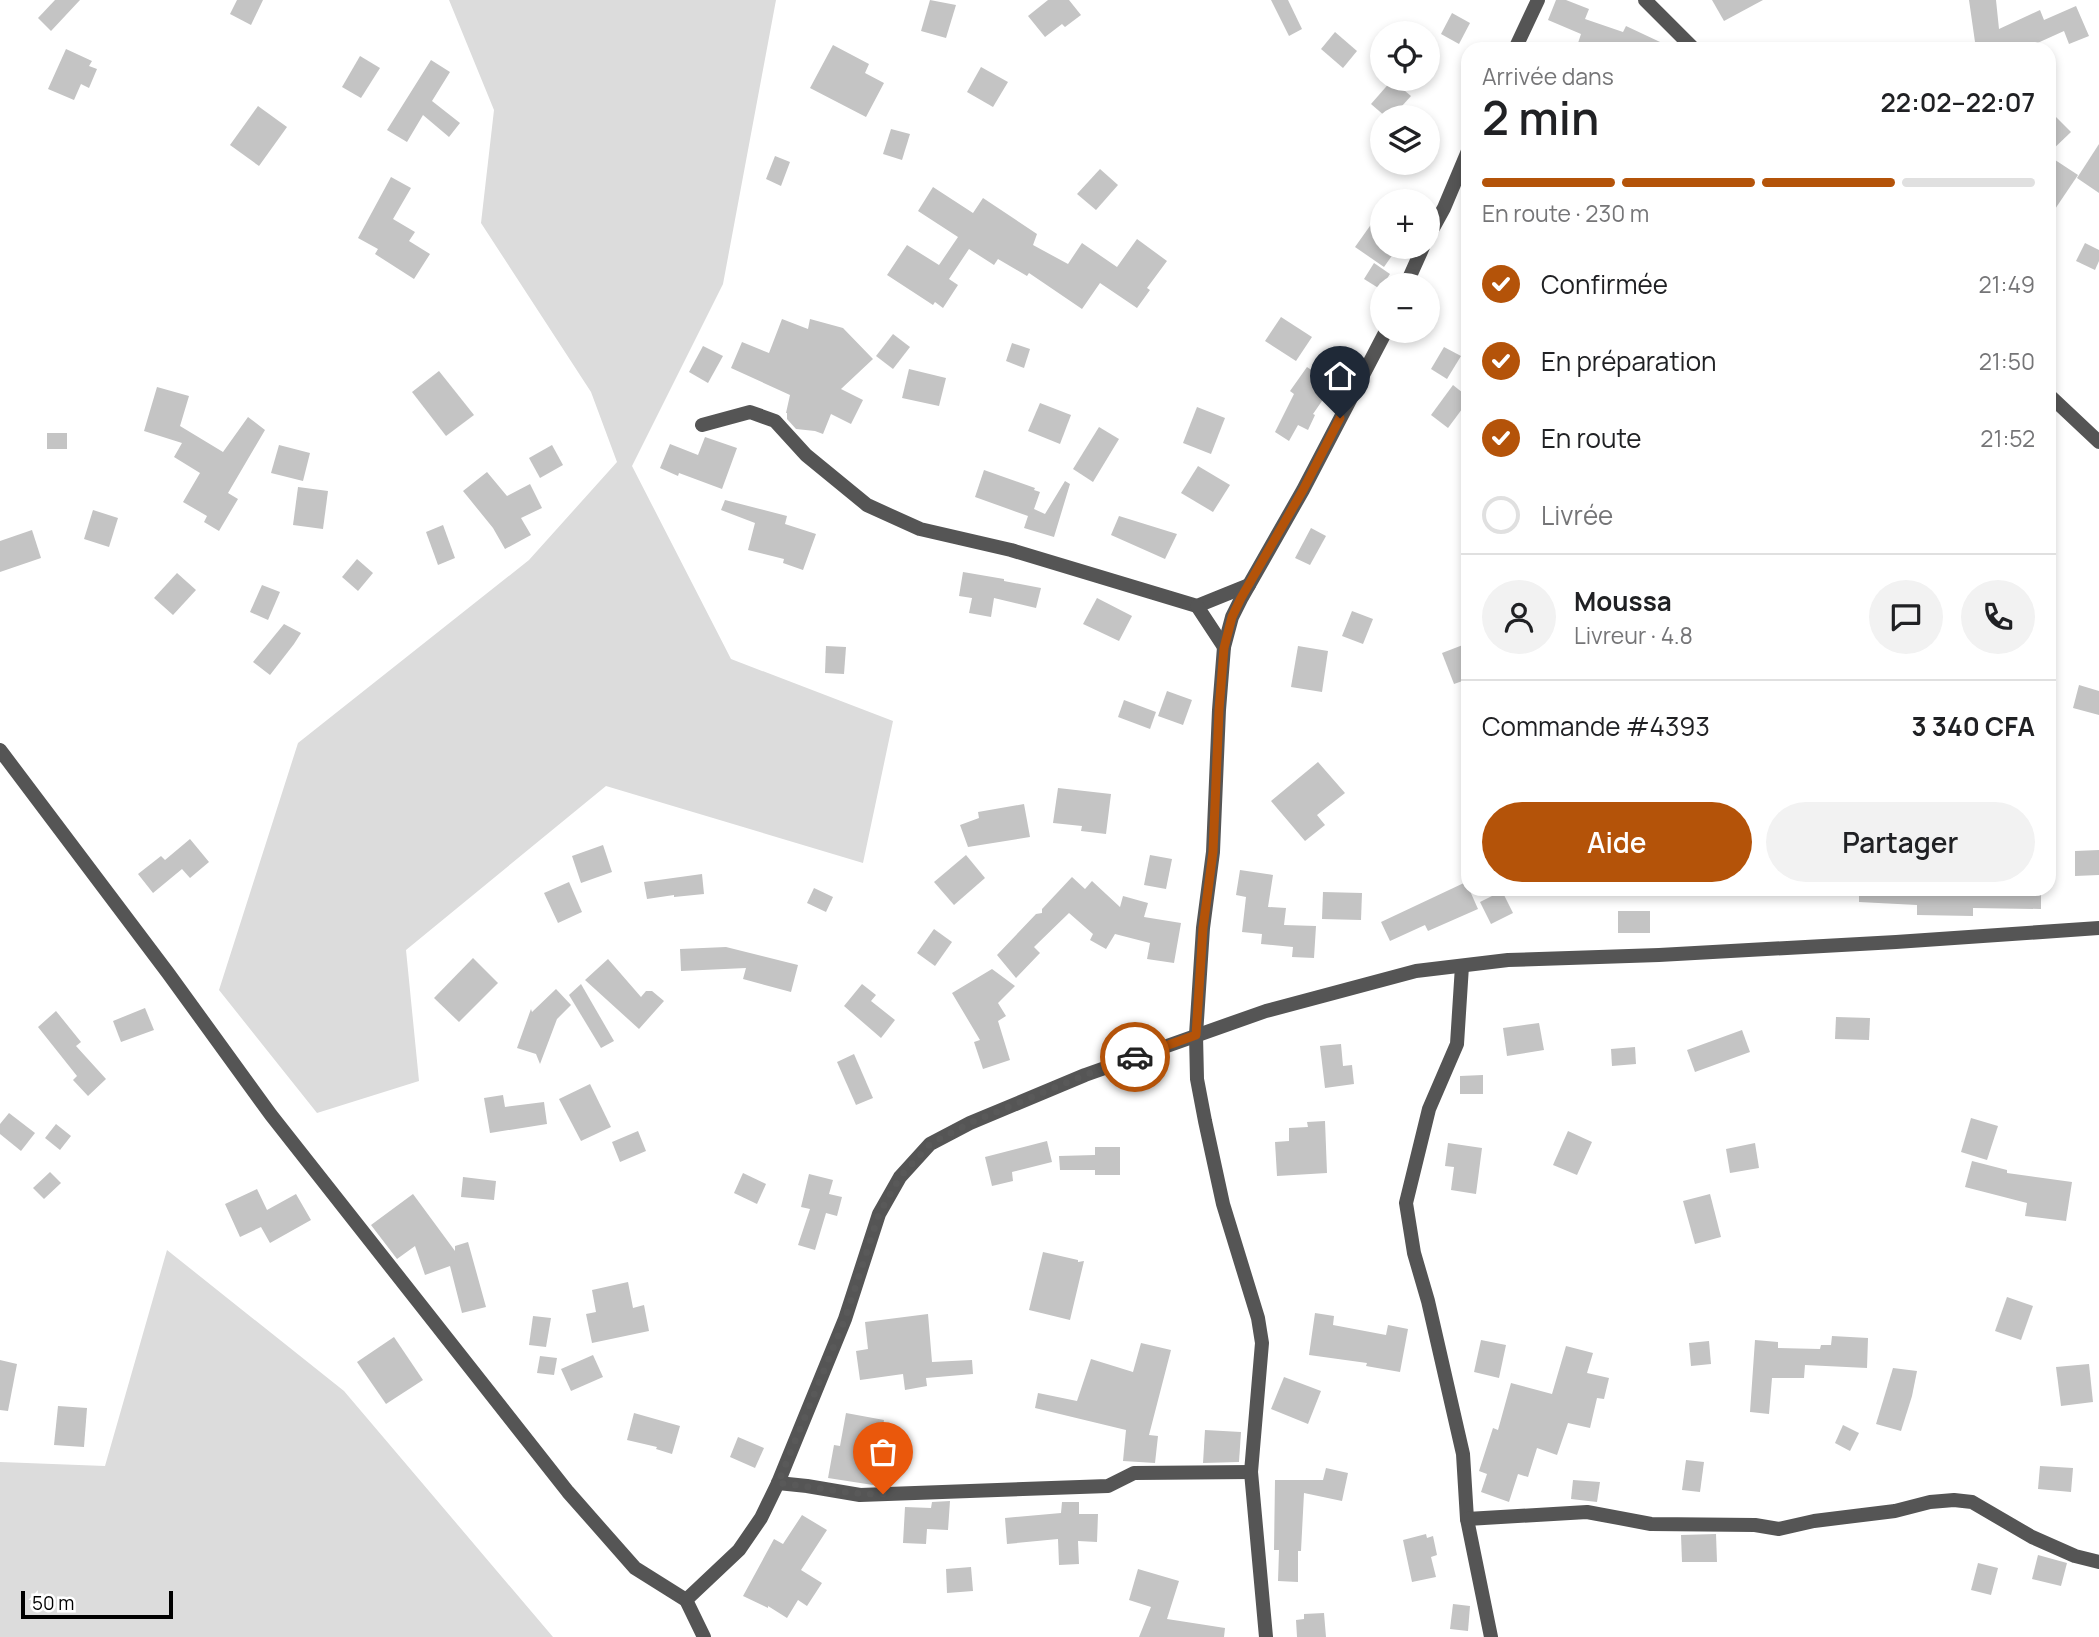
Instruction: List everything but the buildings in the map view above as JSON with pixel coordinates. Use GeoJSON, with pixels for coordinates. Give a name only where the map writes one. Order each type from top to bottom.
{"type":"FeatureCollection","features":[{"type":"Feature","properties":{"kind":"street"},"geometry":{"type":"LineString","coordinates":[[1518,42],[1538,0]]}},
{"type":"Feature","properties":{"kind":"street"},"geometry":{"type":"LineString","coordinates":[[1645,0],[1687,42]]}},
{"type":"Feature","properties":{"kind":"street"},"geometry":{"type":"LineString","coordinates":[[1440,215],[1461,168]]}},
{"type":"Feature","properties":{"kind":"street"},"geometry":{"type":"LineString","coordinates":[[1266,1637],[1251,1472],[1262,1343],[1258,1318],[1223,1204],[1197,1079],[1196,1035],[1203,928],[1213,852],[1224,648],[1232,617],[1303,490],[1380,343]]}},
{"type":"Feature","properties":{"kind":"street"},"geometry":{"type":"LineString","coordinates":[[2056,402],[2099,442]]}},
{"type":"Feature","properties":{"kind":"street"},"geometry":{"type":"LineString","coordinates":[[702,425],[750,412],[775,421],[806,455],[867,505],[920,528],[1011,550],[1197,606],[1249,585]]}},
{"type":"Feature","properties":{"kind":"street"},"geometry":{"type":"LineString","coordinates":[[1197,606],[1224,648]]}},
{"type":"Feature","properties":{"kind":"street"},"geometry":{"type":"LineString","coordinates":[[0,750],[271,1115],[568,1492],[635,1568],[686,1600],[704,1637]]}},
{"type":"Feature","properties":{"kind":"street"},"geometry":{"type":"LineString","coordinates":[[686,1600],[740,1550],[761,1518],[845,1319],[879,1214],[900,1177],[930,1144],[970,1123],[1085,1075],[1266,1010],[1416,971],[1508,960],[1658,955],[2099,928]]}},
{"type":"Feature","properties":{"kind":"street"},"geometry":{"type":"LineString","coordinates":[[1462,966],[1457,1044],[1429,1109],[1406,1203],[1414,1254],[1428,1301],[1463,1454],[1467,1519],[1491,1637]]}},
{"type":"Feature","properties":{"kind":"street"},"geometry":{"type":"LineString","coordinates":[[778,1483],[860,1495],[1108,1486],[1134,1473],[1251,1472]]}},
{"type":"Feature","properties":{"kind":"street"},"geometry":{"type":"LineString","coordinates":[[1467,1519],[1587,1512],[1651,1524],[1755,1525],[1779,1529],[1814,1521],[1895,1511],[1930,1502],[1954,1500],[1972,1502],[2032,1537],[2074,1556],[2099,1562]]}},
{"type":"Feature","properties":{"kind":"shaded area"},"geometry":{"type":"Polygon","coordinates":[[[449,0],[776,0],[723,284],[632,466],[731,659],[893,721],[863,863],[606,786],[406,950],[419,1081],[317,1113],[219,990],[298,743],[529,560],[617,462],[591,392],[481,223],[494,110],[449,0]]]}},
{"type":"Feature","properties":{"kind":"shaded area"},"geometry":{"type":"Polygon","coordinates":[[[167,1250],[344,1391],[553,1637],[0,1637],[0,1462],[105,1466],[167,1250]]]}},
{"type":"Feature","properties":{"kind":"way so far"},"geometry":{"type":"LineString","coordinates":[[883,1494],[860,1495],[778,1483],[845,1319],[879,1214],[900,1177],[930,1144],[970,1123],[1135,1057]]}},
{"type":"Feature","properties":{"kind":"route"},"geometry":{"type":"LineString","coordinates":[[1135,1057],[1196,1035],[1203,928],[1213,852],[1224,648],[1232,617],[1241,598],[1303,490],[1340,418]]}}]}
